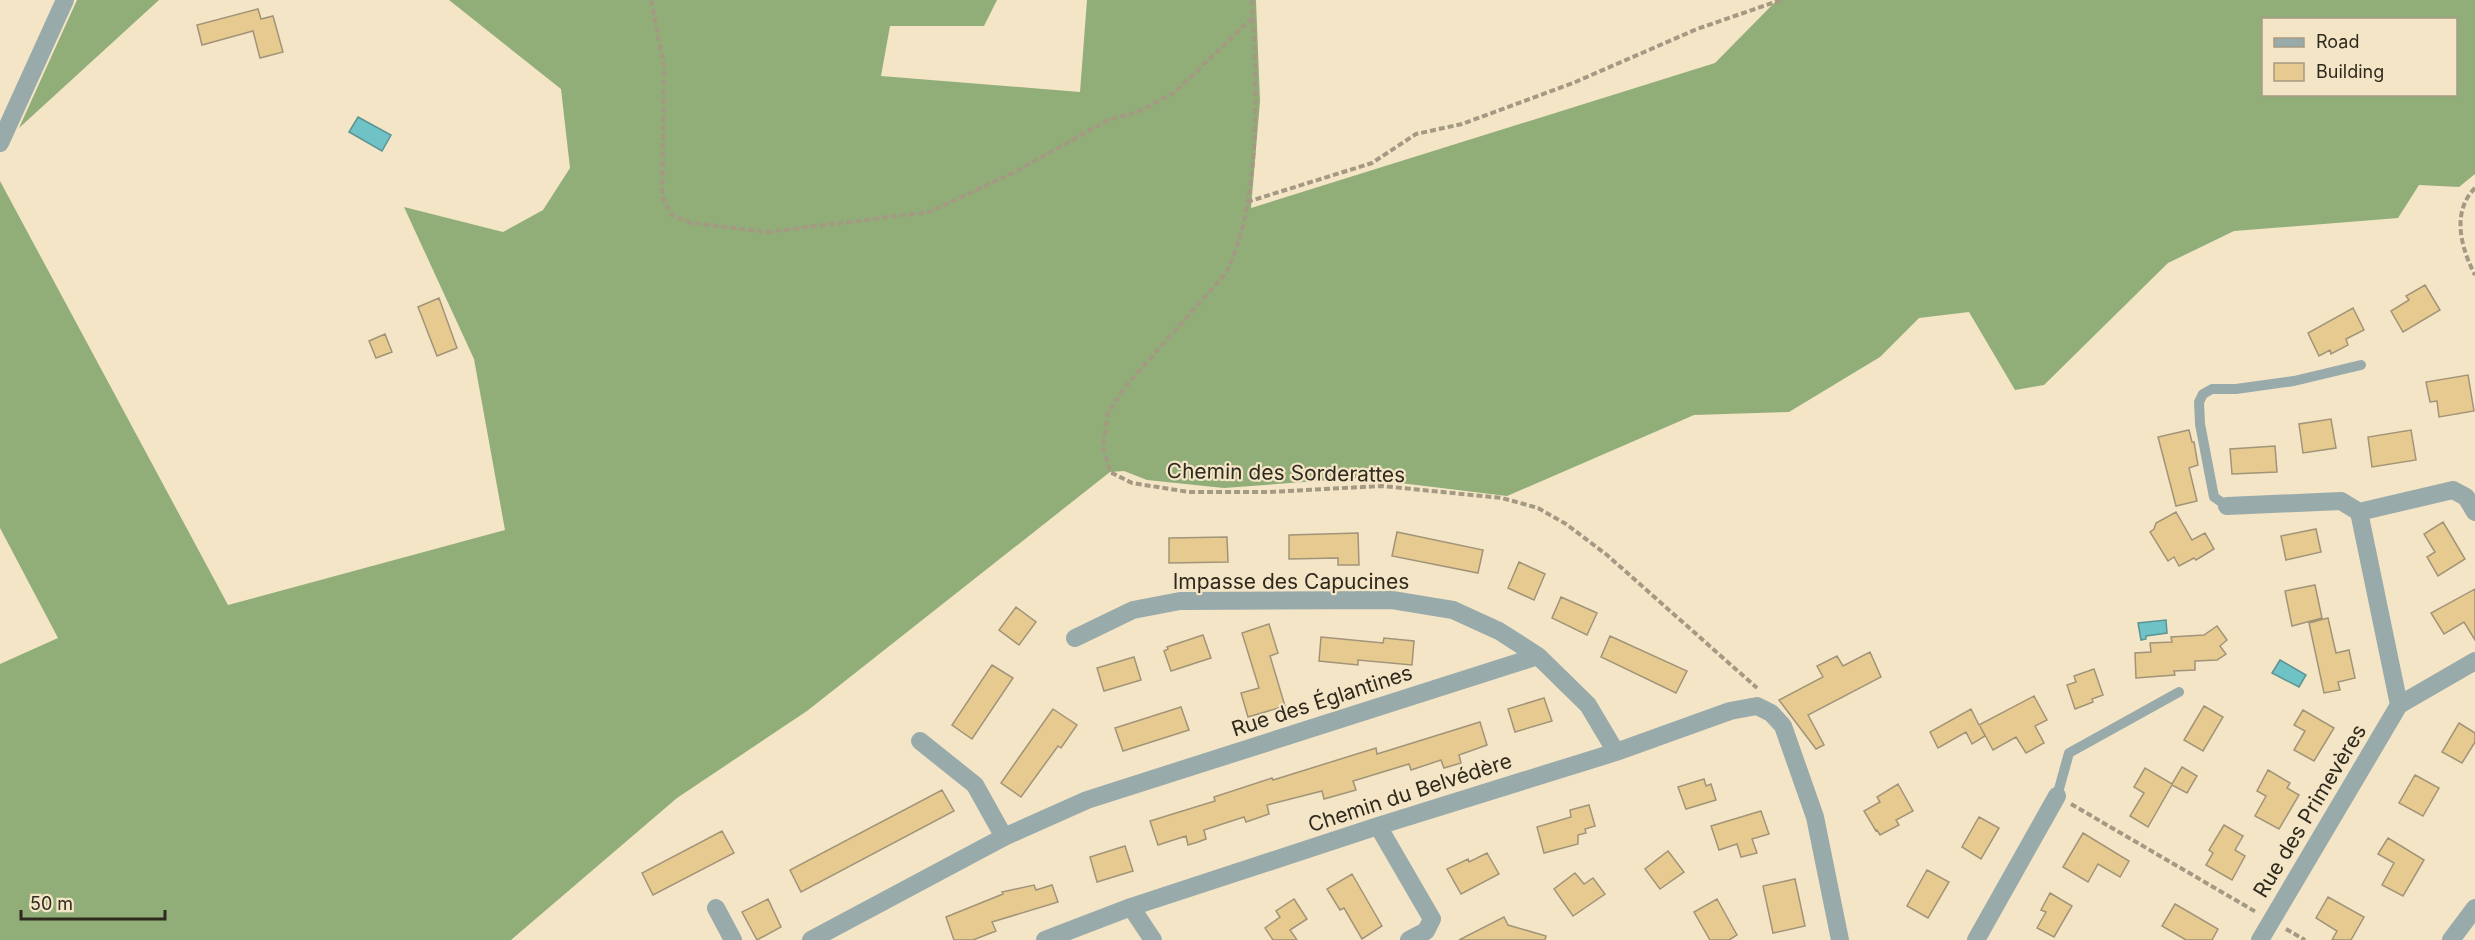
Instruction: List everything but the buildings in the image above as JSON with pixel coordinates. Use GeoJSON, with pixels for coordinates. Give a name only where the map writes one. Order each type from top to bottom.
{"type":"FeatureCollection","features":[{"type":"Feature","properties":{"kind":"street"},"geometry":{"type":"LineString","coordinates":[[0,143],[65,0]]}},
{"type":"Feature","properties":{"kind":"street"},"geometry":{"type":"LineString","coordinates":[[2227,506],[2340,501],[2359,512],[2453,490],[2466,497],[2475,512]]}},
{"type":"Feature","properties":{"kind":"street"},"geometry":{"type":"LineString","coordinates":[[2359,512],[2399,705]]}},
{"type":"Feature","properties":{"kind":"street","name":"Impasse des Capucines"},"geometry":{"type":"LineString","coordinates":[[1075,638],[1133,610],[1180,601],[1392,600],[1454,610],[1499,631],[1538,656]]}},
{"type":"Feature","properties":{"kind":"street"},"geometry":{"type":"LineString","coordinates":[[1538,656],[1588,705],[1616,752]]}},
{"type":"Feature","properties":{"kind":"street","name":"Rue des Églantines"},"geometry":{"type":"LineString","coordinates":[[811,940],[1004,837],[1087,800],[1538,656]]}},
{"type":"Feature","properties":{"kind":"street","name":"Rue des Primevères"},"geometry":{"type":"LineString","coordinates":[[2260,940],[2399,705],[2475,661]]}},
{"type":"Feature","properties":{"kind":"street"},"geometry":{"type":"LineString","coordinates":[[1757,706],[1771,713],[1783,726],[1815,817],[1840,940]]}},
{"type":"Feature","properties":{"kind":"street","name":"Chemin du Belvédère"},"geometry":{"type":"LineString","coordinates":[[1046,940],[1131,907],[1377,826],[1616,752],[1730,711],[1757,706]]}},
{"type":"Feature","properties":{"kind":"street"},"geometry":{"type":"LineString","coordinates":[[920,741],[975,785],[1004,837]]}},
{"type":"Feature","properties":{"kind":"street"},"geometry":{"type":"LineString","coordinates":[[1976,940],[2057,796]]}},
{"type":"Feature","properties":{"kind":"street"},"geometry":{"type":"LineString","coordinates":[[1377,826],[1432,919],[1426,931],[1409,940]]}},
{"type":"Feature","properties":{"kind":"street"},"geometry":{"type":"LineString","coordinates":[[1131,907],[1153,940]]}},
{"type":"Feature","properties":{"kind":"street"},"geometry":{"type":"LineString","coordinates":[[716,908],[733,940]]}},
{"type":"Feature","properties":{"kind":"street"},"geometry":{"type":"LineString","coordinates":[[2451,940],[2475,908]]}},
{"type":"Feature","properties":{"kind":"lane"},"geometry":{"type":"LineString","coordinates":[[2227,506],[2214,497],[2200,424],[2199,402],[2203,394],[2211,389],[2236,389],[2294,381],[2361,364]]}},
{"type":"Feature","properties":{"kind":"lane"},"geometry":{"type":"LineString","coordinates":[[2057,796],[2069,753],[2179,692]]}},
{"type":"Feature","properties":{"kind":"path"},"geometry":{"type":"LineString","coordinates":[[651,0],[664,66],[662,196],[672,215],[691,223],[768,232],[929,212],[1013,173],[1108,120],[1140,111],[1175,92],[1253,18]]}},
{"type":"Feature","properties":{"kind":"path","name":"Chemin des Sorderattes"},"geometry":{"type":"LineString","coordinates":[[1252,0],[1255,85],[1247,202],[1237,250],[1226,273],[1125,387],[1108,413],[1103,447],[1110,472],[1132,483],[1189,492],[1269,492],[1382,486],[1502,498],[1538,508],[1566,524],[1607,555],[1731,663],[1758,688],[1757,706]]}},
{"type":"Feature","properties":{"kind":"path"},"geometry":{"type":"LineString","coordinates":[[1247,202],[1372,163],[1416,134],[1462,124],[1573,83],[1697,29],[1781,0]]}},
{"type":"Feature","properties":{"kind":"path"},"geometry":{"type":"LineString","coordinates":[[2475,188],[2468,195],[2461,212],[2462,245],[2475,274]]}},
{"type":"Feature","properties":{"kind":"path"},"geometry":{"type":"LineString","coordinates":[[2057,796],[2305,940]]}},
{"type":"Feature","properties":{"kind":"green space"},"geometry":{"type":"Polygon","coordinates":[[[77,0],[159,0],[19,128],[77,0]]]}},
{"type":"Feature","properties":{"kind":"green space"},"geometry":{"type":"Polygon","coordinates":[[[449,0],[997,0],[984,26],[890,26],[881,76],[1080,92],[1087,0],[1256,0],[1260,101],[1251,208],[1715,63],[1777,0],[2475,0],[2475,174],[2459,187],[2419,185],[2398,218],[2234,231],[2168,263],[2044,385],[2015,390],[1969,312],[1919,318],[1880,357],[1789,412],[1694,415],[1507,496],[1359,478],[1224,488],[1147,480],[1124,471],[1110,472],[807,711],[677,798],[511,940],[0,940],[0,664],[58,638],[0,528],[0,181],[228,605],[505,530],[474,359],[404,207],[503,232],[543,210],[570,168],[561,89],[449,0]]]}},
{"type":"Feature","properties":{"kind":"water"},"geometry":{"type":"Polygon","coordinates":[[[358,117],[391,135],[382,151],[349,132],[358,117]]]}},
{"type":"Feature","properties":{"kind":"water"},"geometry":{"type":"Polygon","coordinates":[[[2166,620],[2167,633],[2146,636],[2146,639],[2141,640],[2138,623],[2166,620]]]}},
{"type":"Feature","properties":{"kind":"water"},"geometry":{"type":"Polygon","coordinates":[[[2280,660],[2306,675],[2299,687],[2272,673],[2280,660]]]}}]}
